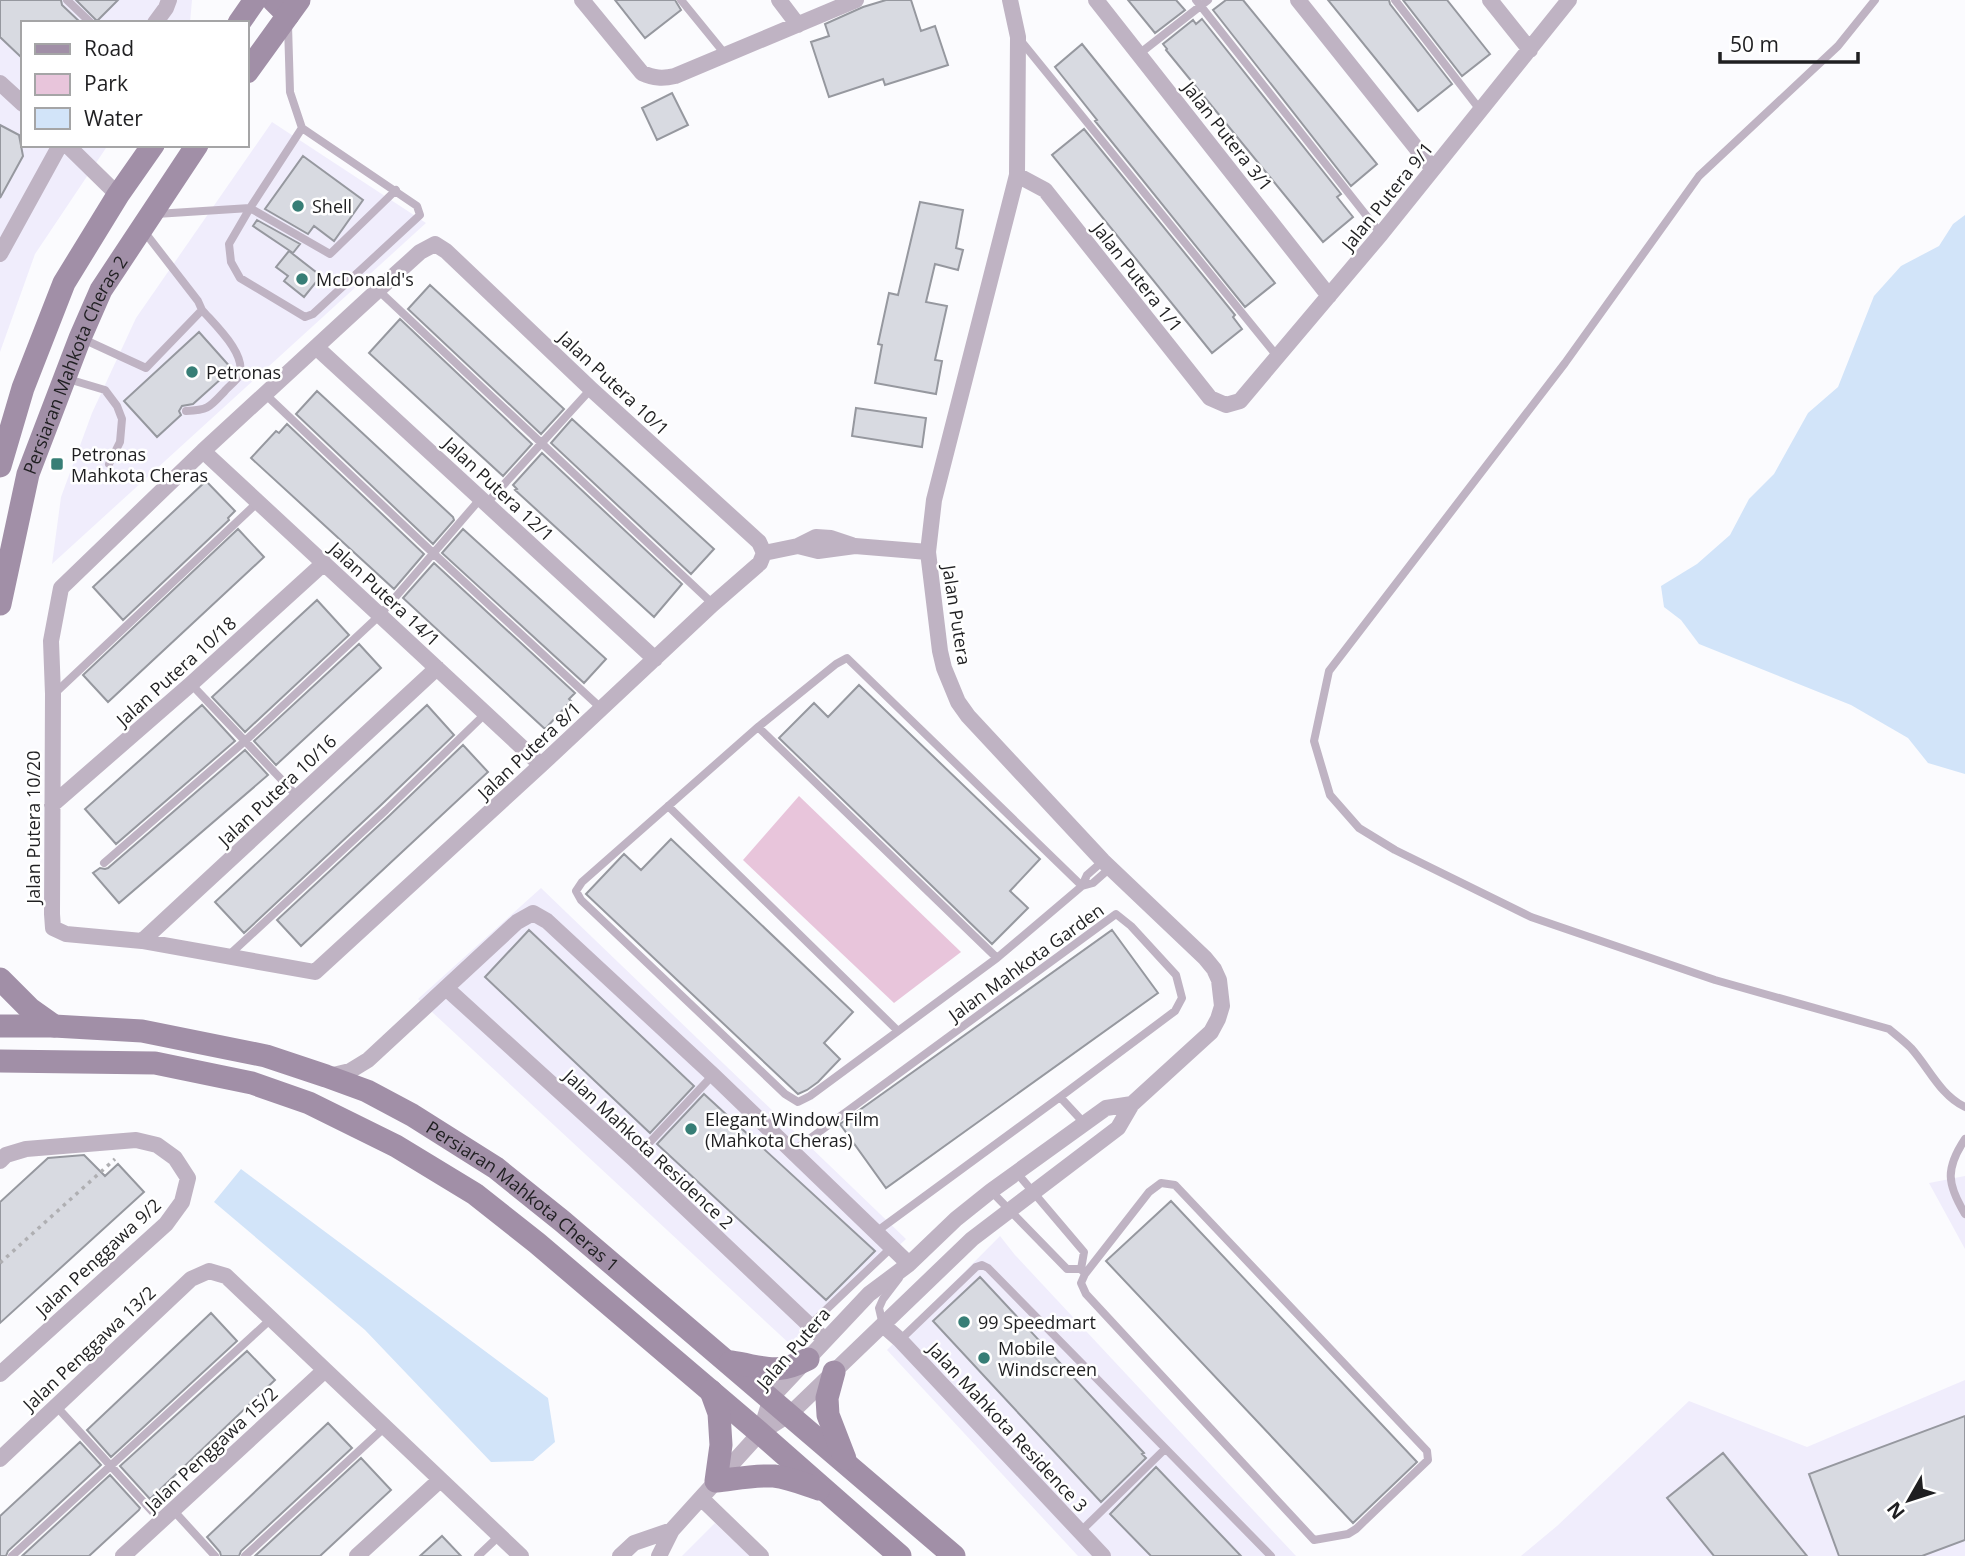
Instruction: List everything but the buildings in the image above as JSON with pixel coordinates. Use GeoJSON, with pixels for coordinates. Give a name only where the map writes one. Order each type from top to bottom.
{"type":"FeatureCollection","features":[{"type":"Feature","properties":{"kind":"main road"},"geometry":{"type":"LineString","coordinates":[[240,21],[256,0]]}},
{"type":"Feature","properties":{"kind":"main road"},"geometry":{"type":"LineString","coordinates":[[248,70],[287,5]]}},
{"type":"Feature","properties":{"kind":"main road","name":"Persiaran Mahkota Cheras 2"},"geometry":{"type":"LineString","coordinates":[[0,466],[23,388],[64,283],[118,195],[152,147]]}},
{"type":"Feature","properties":{"kind":"main road","name":"Persiaran Mahkota Cheras 2"},"geometry":{"type":"LineString","coordinates":[[0,604],[28,474],[80,338],[101,290],[196,147]]}},
{"type":"Feature","properties":{"kind":"main road"},"geometry":{"type":"LineString","coordinates":[[0,979],[30,1009],[54,1026]]}},
{"type":"Feature","properties":{"kind":"main road","name":"Persiaran Mahkota Cheras 1"},"geometry":{"type":"LineString","coordinates":[[0,1026],[142,1031],[266,1056],[367,1091],[412,1115],[496,1168],[562,1221],[954,1556]]}},
{"type":"Feature","properties":{"kind":"main road","name":"Persiaran Mahkota Cheras 1"},"geometry":{"type":"LineString","coordinates":[[0,1061],[155,1063],[252,1083],[309,1103],[396,1146],[475,1194],[537,1243],[900,1556]]}},
{"type":"Feature","properties":{"kind":"main road"},"geometry":{"type":"LineString","coordinates":[[728,1362],[778,1370],[790,1368],[808,1359]]}},
{"type":"Feature","properties":{"kind":"main road"},"geometry":{"type":"LineString","coordinates":[[834,1372],[827,1398],[828,1415],[847,1463]]}},
{"type":"Feature","properties":{"kind":"main road"},"geometry":{"type":"LineString","coordinates":[[710,1390],[719,1413],[720,1445],[716,1481],[774,1476],[828,1493]]}},
{"type":"Feature","properties":{"kind":"street"},"geometry":{"type":"LineString","coordinates":[[156,21],[169,0]]}},
{"type":"Feature","properties":{"kind":"street"},"geometry":{"type":"LineString","coordinates":[[582,0],[642,73],[663,79],[856,0]]}},
{"type":"Feature","properties":{"kind":"street"},"geometry":{"type":"LineString","coordinates":[[779,0],[798,25]]}},
{"type":"Feature","properties":{"kind":"street","name":"Jalan Putera"},"geometry":{"type":"LineString","coordinates":[[760,1433],[790,1414],[972,1240],[1118,1128],[1132,1104],[1211,1032],[1222,1006],[1219,980],[1205,958],[1106,865],[968,716],[958,702],[940,651],[928,552],[934,500],[1017,175],[1018,37],[1010,0]]}},
{"type":"Feature","properties":{"kind":"street","name":"Jalan Putera 3/1"},"geometry":{"type":"LineString","coordinates":[[1096,0],[1329,296]]}},
{"type":"Feature","properties":{"kind":"street"},"geometry":{"type":"LineString","coordinates":[[1298,0],[1433,169]]}},
{"type":"Feature","properties":{"kind":"street"},"geometry":{"type":"LineString","coordinates":[[1490,0],[1530,50]]}},
{"type":"Feature","properties":{"kind":"street","name":"Jalan Putera 9/1"},"geometry":{"type":"LineString","coordinates":[[1226,405],[1240,401],[1329,296],[1569,0]]}},
{"type":"Feature","properties":{"kind":"street"},"geometry":{"type":"LineString","coordinates":[[0,83],[21,102]]}},
{"type":"Feature","properties":{"kind":"street"},"geometry":{"type":"LineString","coordinates":[[0,254],[59,147]]}},
{"type":"Feature","properties":{"kind":"street"},"geometry":{"type":"LineString","coordinates":[[70,147],[118,195]]}},
{"type":"Feature","properties":{"kind":"street","name":"Jalan Putera 1/1"},"geometry":{"type":"LineString","coordinates":[[1017,175],[1045,190],[1209,398],[1226,405]]}},
{"type":"Feature","properties":{"kind":"street","name":"Jalan Putera 10/1"},"geometry":{"type":"LineString","coordinates":[[378,290],[420,252],[435,244],[446,251],[591,389],[760,542],[764,553]]}},
{"type":"Feature","properties":{"kind":"street"},"geometry":{"type":"LineString","coordinates":[[203,451],[378,290]]}},
{"type":"Feature","properties":{"kind":"street","name":"Jalan Putera 12/1"},"geometry":{"type":"LineString","coordinates":[[316,347],[655,659]]}},
{"type":"Feature","properties":{"kind":"street","name":"Jalan Putera 14/1"},"geometry":{"type":"LineString","coordinates":[[203,451],[541,765]]}},
{"type":"Feature","properties":{"kind":"street","name":"Jalan Putera 10/20"},"geometry":{"type":"LineString","coordinates":[[203,451],[61,588],[51,641],[53,928],[65,933],[142,941],[315,972]]}},
{"type":"Feature","properties":{"kind":"street"},"geometry":{"type":"LineString","coordinates":[[764,553],[798,545],[818,551],[855,546],[928,552]]}},
{"type":"Feature","properties":{"kind":"street","name":"Jalan Putera 8/1"},"geometry":{"type":"LineString","coordinates":[[315,972],[760,563],[764,553]]}},
{"type":"Feature","properties":{"kind":"street","name":"Jalan Putera 10/18"},"geometry":{"type":"LineString","coordinates":[[52,805],[324,563]]}},
{"type":"Feature","properties":{"kind":"street","name":"Jalan Putera 10/16"},"geometry":{"type":"LineString","coordinates":[[142,941],[437,668]]}},
{"type":"Feature","properties":{"kind":"street"},"geometry":{"type":"LineString","coordinates":[[326,1076],[350,1071],[368,1060],[517,922],[533,913],[547,921],[713,1075],[909,1264]]}},
{"type":"Feature","properties":{"kind":"street","name":"Jalan Mahkota Residence 2"},"geometry":{"type":"LineString","coordinates":[[446,988],[634,1159],[825,1340]]}},
{"type":"Feature","properties":{"kind":"street","name":"Jalan Putera"},"geometry":{"type":"LineString","coordinates":[[760,1433],[771,1398],[869,1294],[909,1264],[956,1219],[1106,1108],[1132,1104]]}},
{"type":"Feature","properties":{"kind":"street"},"geometry":{"type":"LineString","coordinates":[[0,1161],[26,1149],[136,1140]]}},
{"type":"Feature","properties":{"kind":"street","name":"Jalan Penggawa 9/2"},"geometry":{"type":"LineString","coordinates":[[1,1371],[166,1224],[182,1202],[188,1178],[175,1158],[157,1145],[136,1140]]}},
{"type":"Feature","properties":{"kind":"street","name":"Jalan Penggawa 13/2"},"geometry":{"type":"LineString","coordinates":[[0,1460],[191,1279],[209,1271],[226,1276],[271,1319]]}},
{"type":"Feature","properties":{"kind":"street"},"geometry":{"type":"LineString","coordinates":[[271,1319],[521,1556]]}},
{"type":"Feature","properties":{"kind":"street","name":"Jalan Mahkota Residence 3"},"geometry":{"type":"LineString","coordinates":[[883,1325],[901,1340],[1102,1556]]}},
{"type":"Feature","properties":{"kind":"street","name":"Jalan Penggawa 15/2"},"geometry":{"type":"LineString","coordinates":[[122,1556],[325,1370]]}},
{"type":"Feature","properties":{"kind":"street"},"geometry":{"type":"LineString","coordinates":[[659,1556],[672,1530],[760,1433]]}},
{"type":"Feature","properties":{"kind":"street"},"geometry":{"type":"LineString","coordinates":[[357,1556],[440,1480]]}},
{"type":"Feature","properties":{"kind":"street"},"geometry":{"type":"LineString","coordinates":[[701,1498],[761,1556]]}},
{"type":"Feature","properties":{"kind":"street"},"geometry":{"type":"LineString","coordinates":[[620,1556],[634,1543],[672,1530]]}},
{"type":"Feature","properties":{"kind":"lane"},"geometry":{"type":"LineString","coordinates":[[67,0],[89,21]]}},
{"type":"Feature","properties":{"kind":"lane"},"geometry":{"type":"LineString","coordinates":[[681,0],[724,54]]}},
{"type":"Feature","properties":{"kind":"lane"},"geometry":{"type":"LineString","coordinates":[[1395,0],[1481,111]]}},
{"type":"Feature","properties":{"kind":"lane"},"geometry":{"type":"LineString","coordinates":[[1875,0],[1838,46],[1699,176],[1565,363],[1329,671],[1314,741],[1330,795],[1359,828],[1395,850],[1531,917],[1714,980],[1889,1029],[1912,1049],[1933,1078],[1956,1102],[1965,1107]]}},
{"type":"Feature","properties":{"kind":"lane"},"geometry":{"type":"LineString","coordinates":[[1139,54],[1202,2],[1381,234]]}},
{"type":"Feature","properties":{"kind":"lane"},"geometry":{"type":"LineString","coordinates":[[287,5],[290,92],[302,128],[397,190],[417,206],[420,215],[313,314],[305,317],[240,278],[231,262],[229,244],[302,128]]}},
{"type":"Feature","properties":{"kind":"lane"},"geometry":{"type":"LineString","coordinates":[[1018,37],[1277,356]]}},
{"type":"Feature","properties":{"kind":"lane"},"geometry":{"type":"LineString","coordinates":[[186,411],[203,410],[215,401],[239,376],[241,362],[236,350],[202,310],[146,221],[250,208],[330,254],[397,190]]}},
{"type":"Feature","properties":{"kind":"lane"},"geometry":{"type":"LineString","coordinates":[[378,290],[713,604]]}},
{"type":"Feature","properties":{"kind":"lane"},"geometry":{"type":"LineString","coordinates":[[80,338],[149,372],[202,310]]}},
{"type":"Feature","properties":{"kind":"lane"},"geometry":{"type":"LineString","coordinates":[[65,378],[106,390],[117,406],[122,419],[120,442],[108,464]]}},
{"type":"Feature","properties":{"kind":"lane"},"geometry":{"type":"LineString","coordinates":[[104,863],[245,741],[380,615],[433,553],[591,389]]}},
{"type":"Feature","properties":{"kind":"lane"},"geometry":{"type":"LineString","coordinates":[[265,394],[602,709]]}},
{"type":"Feature","properties":{"kind":"lane"},"geometry":{"type":"LineString","coordinates":[[53,694],[258,502]]}},
{"type":"Feature","properties":{"kind":"lane"},"geometry":{"type":"LineString","coordinates":[[1082,886],[847,658],[758,727],[576,891],[581,900],[785,1094],[797,1102],[810,1096],[997,958],[1082,886],[1087,875],[1106,865]]}},
{"type":"Feature","properties":{"kind":"lane"},"geometry":{"type":"LineString","coordinates":[[191,684],[298,797]]}},
{"type":"Feature","properties":{"kind":"lane"},"geometry":{"type":"LineString","coordinates":[[228,956],[486,713]]}},
{"type":"Feature","properties":{"kind":"lane"},"geometry":{"type":"LineString","coordinates":[[758,727],[997,958]]}},
{"type":"Feature","properties":{"kind":"lane"},"geometry":{"type":"LineString","coordinates":[[668,806],[898,1031]]}},
{"type":"Feature","properties":{"kind":"lane","name":"Jalan Mahkota Garden"},"geometry":{"type":"LineString","coordinates":[[793,1151],[1116,914],[1131,926],[1176,975],[1182,998],[1175,1011],[876,1231]]}},
{"type":"Feature","properties":{"kind":"lane"},"geometry":{"type":"LineString","coordinates":[[634,1159],[713,1075]]}},
{"type":"Feature","properties":{"kind":"lane"},"geometry":{"type":"LineString","coordinates":[[1060,1097],[1085,1124]]}},
{"type":"Feature","properties":{"kind":"lane"},"geometry":{"type":"LineString","coordinates":[[1965,1139],[1950,1168],[1954,1195],[1965,1214]]}},
{"type":"Feature","properties":{"kind":"lane"},"geometry":{"type":"LineString","coordinates":[[1017,1173],[1084,1252],[1081,1283],[1086,1294],[1314,1540],[1348,1535],[1428,1460],[1427,1451],[1175,1185],[1161,1183],[1149,1192],[1083,1271]]}},
{"type":"Feature","properties":{"kind":"lane"},"geometry":{"type":"LineString","coordinates":[[992,1191],[1068,1269],[1083,1271]]}},
{"type":"Feature","properties":{"kind":"lane"},"geometry":{"type":"LineString","coordinates":[[810,1325],[892,1247]]}},
{"type":"Feature","properties":{"kind":"lane"},"geometry":{"type":"LineString","coordinates":[[883,1325],[879,1308],[909,1264]]}},
{"type":"Feature","properties":{"kind":"lane"},"geometry":{"type":"LineString","coordinates":[[901,1340],[976,1267],[982,1265],[997,1277],[1271,1556]]}},
{"type":"Feature","properties":{"kind":"lane"},"geometry":{"type":"LineString","coordinates":[[12,1556],[271,1319]]}},
{"type":"Feature","properties":{"kind":"lane"},"geometry":{"type":"LineString","coordinates":[[56,1406],[111,1465],[215,1556]]}},
{"type":"Feature","properties":{"kind":"lane"},"geometry":{"type":"LineString","coordinates":[[245,1556],[385,1427]]}},
{"type":"Feature","properties":{"kind":"lane"},"geometry":{"type":"LineString","coordinates":[[1080,1532],[1165,1449]]}},
{"type":"Feature","properties":{"kind":"lane"},"geometry":{"type":"LineString","coordinates":[[478,1556],[499,1536]]}},
{"type":"Feature","properties":{"kind":"path"},"geometry":{"type":"LineString","coordinates":[[0,1263],[136,1140]]}},
{"type":"Feature","properties":{"kind":"shaded area"},"geometry":{"type":"Polygon","coordinates":[[[0,0],[192,0],[190,21],[21,21],[21,147],[107,147],[35,254],[0,352],[0,0]]]}},
{"type":"Feature","properties":{"kind":"shaded area"},"geometry":{"type":"Polygon","coordinates":[[[272,122],[426,223],[52,564],[61,497],[92,413],[136,318],[272,122]]]}},
{"type":"Feature","properties":{"kind":"shaded area"},"geometry":{"type":"Polygon","coordinates":[[[541,888],[906,1239],[792,1346],[418,999],[541,888]]]}},
{"type":"Feature","properties":{"kind":"shaded area"},"geometry":{"type":"Polygon","coordinates":[[[1965,1176],[1965,1249],[1929,1183],[1965,1176]]]}},
{"type":"Feature","properties":{"kind":"shaded area"},"geometry":{"type":"Polygon","coordinates":[[[1000,1236],[1296,1556],[1078,1556],[887,1350],[1000,1236]]]}},
{"type":"Feature","properties":{"kind":"shaded area"},"geometry":{"type":"Polygon","coordinates":[[[1965,1380],[1965,1556],[1521,1556],[1557,1526],[1689,1401],[1807,1447],[1965,1380]]]}},
{"type":"Feature","properties":{"kind":"shaded area"},"geometry":{"type":"Polygon","coordinates":[[[715,1523],[750,1556],[682,1556],[715,1523]]]}},
{"type":"Feature","properties":{"kind":"green space"},"geometry":{"type":"Polygon","coordinates":[[[799,796],[961,952],[894,1003],[743,860],[799,796]]]}},
{"type":"Feature","properties":{"kind":"water"},"geometry":{"type":"Polygon","coordinates":[[[1965,215],[1965,774],[1928,763],[1908,738],[1851,705],[1699,644],[1681,620],[1664,607],[1661,586],[1697,564],[1730,535],[1749,499],[1774,474],[1808,413],[1838,387],[1874,296],[1901,266],[1939,246],[1953,224],[1965,215]]]}},
{"type":"Feature","properties":{"kind":"water"},"geometry":{"type":"Polygon","coordinates":[[[241,1169],[548,1398],[555,1442],[533,1461],[491,1462],[365,1330],[214,1202],[241,1169]]]}},
{"type":"Feature","properties":{"kind":"place","name":"Shell"},"geometry":{"type":"Point","coordinates":[298,206]}},
{"type":"Feature","properties":{"kind":"place","name":"McDonald's"},"geometry":{"type":"Point","coordinates":[302,279]}},
{"type":"Feature","properties":{"kind":"place","name":"Petronas"},"geometry":{"type":"Point","coordinates":[192,372]}},
{"type":"Feature","properties":{"kind":"place","name":"Petronas Mahkota Cheras"},"geometry":{"type":"Point","coordinates":[57,464]}},
{"type":"Feature","properties":{"kind":"place","name":"Elegant Window Film (Mahkota Cheras)"},"geometry":{"type":"Point","coordinates":[691,1129]}},
{"type":"Feature","properties":{"kind":"place","name":"99 Speedmart"},"geometry":{"type":"Point","coordinates":[964,1322]}},
{"type":"Feature","properties":{"kind":"place","name":"Mobile Windscreen"},"geometry":{"type":"Point","coordinates":[984,1358]}}]}
